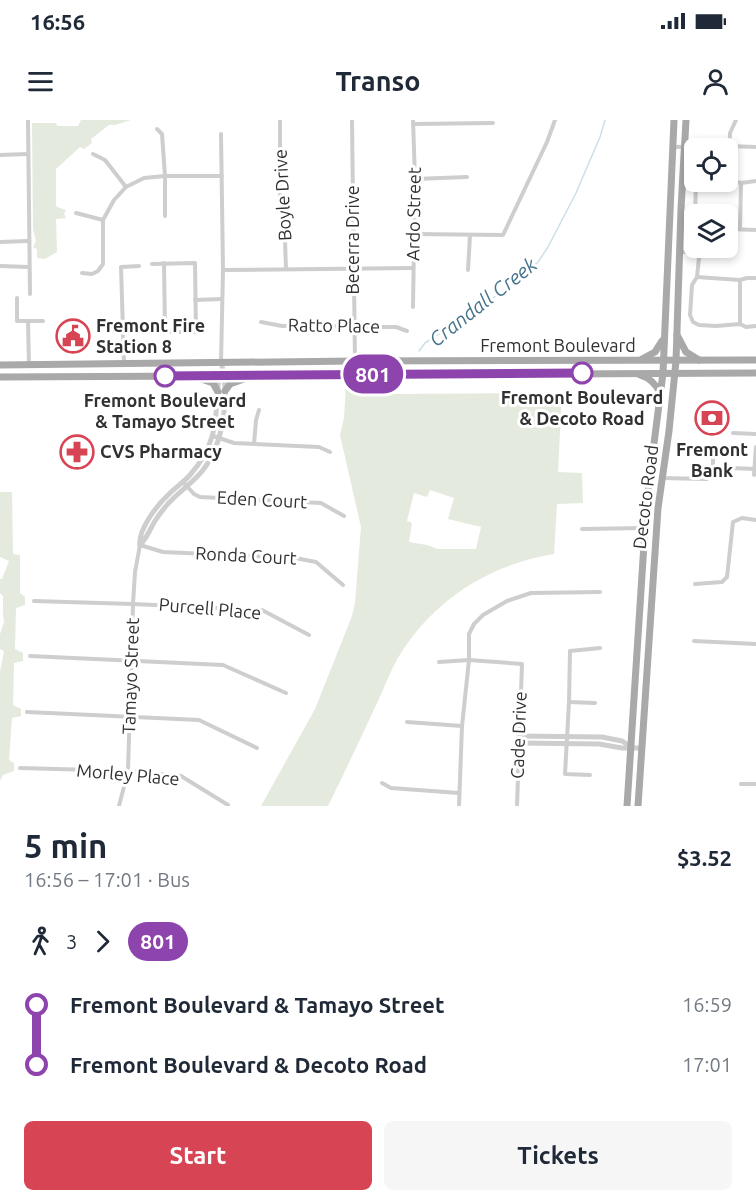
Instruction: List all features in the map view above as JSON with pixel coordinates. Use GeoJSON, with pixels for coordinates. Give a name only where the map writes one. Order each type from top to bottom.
{"type":"FeatureCollection","features":[{"type":"Feature","properties":{"kind":"main road","name":"Decoto Road"},"geometry":{"type":"LineString","coordinates":[[627,806],[647,498],[663,373],[675,120]]}},
{"type":"Feature","properties":{"kind":"main road","name":"Decoto Road"},"geometry":{"type":"LineString","coordinates":[[685,138],[686,120]]}},
{"type":"Feature","properties":{"kind":"main road","name":"Decoto Road"},"geometry":{"type":"LineString","coordinates":[[639,806],[658,508],[676,361],[684,147]]}},
{"type":"Feature","properties":{"kind":"main road"},"geometry":{"type":"LineString","coordinates":[[676,334],[686,352],[701,361]]}},
{"type":"Feature","properties":{"kind":"main road"},"geometry":{"type":"LineString","coordinates":[[637,361],[655,352],[664,336]]}},
{"type":"Feature","properties":{"kind":"main road","name":"Fremont Boulevard"},"geometry":{"type":"LineString","coordinates":[[0,365],[756,360]]}},
{"type":"Feature","properties":{"kind":"main road"},"geometry":{"type":"LineString","coordinates":[[635,373],[651,380],[661,396]]}},
{"type":"Feature","properties":{"kind":"main road","name":"Fremont Boulevard"},"geometry":{"type":"LineString","coordinates":[[0,377],[756,373]]}},
{"type":"Feature","properties":{"kind":"main road"},"geometry":{"type":"LineString","coordinates":[[190,376],[209,381],[221,392],[232,382],[256,376]]}},
{"type":"Feature","properties":{"kind":"street"},"geometry":{"type":"LineString","coordinates":[[28,120],[30,294]]}},
{"type":"Feature","properties":{"kind":"street","name":"Boyle Drive"},"geometry":{"type":"LineString","coordinates":[[280,120],[280,199],[284,212],[286,269]]}},
{"type":"Feature","properties":{"kind":"street","name":"Becerra Drive"},"geometry":{"type":"LineString","coordinates":[[352,120],[355,361]]}},
{"type":"Feature","properties":{"kind":"street"},"geometry":{"type":"LineString","coordinates":[[413,234],[503,236],[535,170],[555,120]]}},
{"type":"Feature","properties":{"kind":"street"},"geometry":{"type":"LineString","coordinates":[[730,138],[734,121]]}},
{"type":"Feature","properties":{"kind":"street"},"geometry":{"type":"LineString","coordinates":[[413,122],[493,123]]}},
{"type":"Feature","properties":{"kind":"street","name":"Ardo Street"},"geometry":{"type":"LineString","coordinates":[[413,122],[415,179],[413,307]]}},
{"type":"Feature","properties":{"kind":"street"},"geometry":{"type":"LineString","coordinates":[[157,129],[162,134],[165,216]]}},
{"type":"Feature","properties":{"kind":"street","name":"Tamayo Street"},"geometry":{"type":"LineString","coordinates":[[119,806],[128,771],[133,604],[140,545],[160,513],[209,461],[224,411],[221,392],[223,270],[221,134]]}},
{"type":"Feature","properties":{"kind":"street"},"geometry":{"type":"LineString","coordinates":[[738,146],[756,147]]}},
{"type":"Feature","properties":{"kind":"street"},"geometry":{"type":"LineString","coordinates":[[673,147],[684,147]]}},
{"type":"Feature","properties":{"kind":"street"},"geometry":{"type":"LineString","coordinates":[[0,155],[28,154]]}},
{"type":"Feature","properties":{"kind":"street"},"geometry":{"type":"LineString","coordinates":[[93,154],[105,160],[126,187]]}},
{"type":"Feature","properties":{"kind":"street"},"geometry":{"type":"LineString","coordinates":[[82,273],[92,274],[98,271],[103,264],[103,220],[114,200],[126,187],[144,178],[222,176]]}},
{"type":"Feature","properties":{"kind":"street"},"geometry":{"type":"LineString","coordinates":[[415,179],[467,177]]}},
{"type":"Feature","properties":{"kind":"street"},"geometry":{"type":"LineString","coordinates":[[738,182],[756,181]]}},
{"type":"Feature","properties":{"kind":"street"},"geometry":{"type":"LineString","coordinates":[[741,183],[740,228],[747,231],[756,230]]}},
{"type":"Feature","properties":{"kind":"street"},"geometry":{"type":"LineString","coordinates":[[76,213],[103,220]]}},
{"type":"Feature","properties":{"kind":"street"},"geometry":{"type":"LineString","coordinates":[[468,270],[470,235]]}},
{"type":"Feature","properties":{"kind":"street"},"geometry":{"type":"LineString","coordinates":[[0,242],[28,241]]}},
{"type":"Feature","properties":{"kind":"street"},"geometry":{"type":"LineString","coordinates":[[679,252],[684,252]]}},
{"type":"Feature","properties":{"kind":"street"},"geometry":{"type":"LineString","coordinates":[[698,258],[697,277],[692,285],[690,315],[693,322],[699,326],[740,324],[747,327],[756,326]]}},
{"type":"Feature","properties":{"kind":"street"},"geometry":{"type":"LineString","coordinates":[[164,263],[165,331]]}},
{"type":"Feature","properties":{"kind":"street"},"geometry":{"type":"LineString","coordinates":[[152,264],[195,263],[196,332],[152,332]]}},
{"type":"Feature","properties":{"kind":"street"},"geometry":{"type":"LineString","coordinates":[[0,266],[29,267]]}},
{"type":"Feature","properties":{"kind":"street"},"geometry":{"type":"LineString","coordinates":[[124,364],[121,267],[139,266]]}},
{"type":"Feature","properties":{"kind":"street"},"geometry":{"type":"LineString","coordinates":[[223,270],[413,268]]}},
{"type":"Feature","properties":{"kind":"street"},"geometry":{"type":"LineString","coordinates":[[697,277],[740,280],[756,278]]}},
{"type":"Feature","properties":{"kind":"street"},"geometry":{"type":"LineString","coordinates":[[740,280],[740,324]]}},
{"type":"Feature","properties":{"kind":"street"},"geometry":{"type":"LineString","coordinates":[[17,298],[17,321],[43,321]]}},
{"type":"Feature","properties":{"kind":"street"},"geometry":{"type":"LineString","coordinates":[[195,300],[222,299]]}},
{"type":"Feature","properties":{"kind":"street"},"geometry":{"type":"LineString","coordinates":[[28,321],[29,364]]}},
{"type":"Feature","properties":{"kind":"street","name":"Ratto Place"},"geometry":{"type":"LineString","coordinates":[[261,322],[282,326],[313,324],[396,327],[407,331]]}},
{"type":"Feature","properties":{"kind":"street"},"geometry":{"type":"LineString","coordinates":[[254,444],[259,410]]}},
{"type":"Feature","properties":{"kind":"street"},"geometry":{"type":"LineString","coordinates":[[733,433],[756,434]]}},
{"type":"Feature","properties":{"kind":"street"},"geometry":{"type":"LineString","coordinates":[[216,437],[234,443],[319,447],[330,452]]}},
{"type":"Feature","properties":{"kind":"street"},"geometry":{"type":"LineString","coordinates":[[754,476],[756,447]]}},
{"type":"Feature","properties":{"kind":"street"},"geometry":{"type":"LineString","coordinates":[[713,457],[713,473]]}},
{"type":"Feature","properties":{"kind":"street"},"geometry":{"type":"LineString","coordinates":[[732,468],[755,470]]}},
{"type":"Feature","properties":{"kind":"street"},"geometry":{"type":"LineString","coordinates":[[661,478],[707,479],[708,473],[725,474]]}},
{"type":"Feature","properties":{"kind":"street","name":"Eden Court"},"geometry":{"type":"LineString","coordinates":[[185,484],[200,497],[321,503],[344,516]]}},
{"type":"Feature","properties":{"kind":"street"},"geometry":{"type":"LineString","coordinates":[[695,584],[722,582],[728,577],[733,522],[742,518],[756,520]]}},
{"type":"Feature","properties":{"kind":"street"},"geometry":{"type":"LineString","coordinates":[[582,529],[645,528]]}},
{"type":"Feature","properties":{"kind":"street","name":"Ronda Court"},"geometry":{"type":"LineString","coordinates":[[140,545],[163,552],[295,558],[316,562],[344,585]]}},
{"type":"Feature","properties":{"kind":"street"},"geometry":{"type":"LineString","coordinates":[[459,806],[469,634],[474,624],[483,615],[507,601],[531,593],[600,592]]}},
{"type":"Feature","properties":{"kind":"street","name":"Purcell Place"},"geometry":{"type":"LineString","coordinates":[[33,602],[262,610],[309,635]]}},
{"type":"Feature","properties":{"kind":"street"},"geometry":{"type":"LineString","coordinates":[[693,641],[756,644]]}},
{"type":"Feature","properties":{"kind":"street"},"geometry":{"type":"LineString","coordinates":[[590,775],[565,774],[570,651],[600,648]]}},
{"type":"Feature","properties":{"kind":"street"},"geometry":{"type":"LineString","coordinates":[[30,656],[223,665],[286,693]]}},
{"type":"Feature","properties":{"kind":"street"},"geometry":{"type":"LineString","coordinates":[[439,662],[469,660]]}},
{"type":"Feature","properties":{"kind":"street","name":"Cade Drive"},"geometry":{"type":"LineString","coordinates":[[469,660],[522,664],[517,806]]}},
{"type":"Feature","properties":{"kind":"street"},"geometry":{"type":"LineString","coordinates":[[569,702],[596,704]]}},
{"type":"Feature","properties":{"kind":"street"},"geometry":{"type":"LineString","coordinates":[[27,712],[199,720],[257,748]]}},
{"type":"Feature","properties":{"kind":"street"},"geometry":{"type":"LineString","coordinates":[[407,722],[462,726]]}},
{"type":"Feature","properties":{"kind":"street"},"geometry":{"type":"LineString","coordinates":[[519,736],[567,741]]}},
{"type":"Feature","properties":{"kind":"street"},"geometry":{"type":"LineString","coordinates":[[519,743],[602,737],[622,741],[631,747],[642,748]]}},
{"type":"Feature","properties":{"kind":"street","name":"Morley Place"},"geometry":{"type":"LineString","coordinates":[[20,768],[128,771],[181,776],[228,805]]}},
{"type":"Feature","properties":{"kind":"street"},"geometry":{"type":"LineString","coordinates":[[382,783],[391,788],[459,793]]}},
{"type":"Feature","properties":{"kind":"street"},"geometry":{"type":"LineString","coordinates":[[741,784],[756,784]]}},
{"type":"Feature","properties":{"kind":"shaded area"},"geometry":{"type":"Polygon","coordinates":[[[81,120],[131,120],[109,125],[91,139],[92,143],[84,149],[80,147],[56,169],[56,205],[66,210],[64,214],[66,218],[56,219],[57,252],[45,259],[37,258],[37,249],[33,247],[36,241],[33,229],[32,123],[78,126],[81,120]]]}},
{"type":"Feature","properties":{"kind":"shaded area"},"geometry":{"type":"Polygon","coordinates":[[[346,384],[386,385],[387,394],[562,393],[558,472],[582,473],[583,503],[557,504],[554,554],[508,566],[487,575],[467,587],[430,616],[394,665],[328,806],[261,806],[315,709],[355,603],[361,527],[340,435],[344,418],[346,384]],[[430,490],[427,497],[414,493],[407,521],[412,523],[409,542],[438,549],[476,549],[481,527],[448,519],[454,498],[430,490]]]}},
{"type":"Feature","properties":{"kind":"shaded area"},"geometry":{"type":"Polygon","coordinates":[[[0,492],[12,492],[13,554],[20,555],[20,593],[25,597],[25,605],[16,608],[15,649],[23,653],[23,661],[14,663],[13,705],[21,709],[21,716],[12,718],[9,760],[14,763],[14,771],[3,775],[0,781],[0,672],[4,651],[0,649],[0,634],[4,622],[0,579],[9,561],[0,557],[0,492]]]}},
{"type":"Feature","properties":{"kind":"waterway","name":"Crandall Creek"},"geometry":{"type":"LineString","coordinates":[[419,351],[425,343],[489,301],[538,262],[576,193],[605,120]]}},
{"type":"Feature","properties":{"kind":"bus line","name":"801"},"geometry":{"type":"LineString","coordinates":[[165,376],[582,373]]}},
{"type":"Feature","properties":{"kind":"place","name":"Fremont Fire Station 8"},"geometry":{"type":"Point","coordinates":[73,336]}},
{"type":"Feature","properties":{"kind":"place","name":"Fremont Boulevard & Decoto Road"},"geometry":{"type":"Point","coordinates":[582,373]}},
{"type":"Feature","properties":{"kind":"place","name":"Fremont Boulevard & Tamayo Street"},"geometry":{"type":"Point","coordinates":[165,376]}},
{"type":"Feature","properties":{"kind":"place","name":"Fremont Bank"},"geometry":{"type":"Point","coordinates":[712,418]}},
{"type":"Feature","properties":{"kind":"place","name":"CVS Pharmacy"},"geometry":{"type":"Point","coordinates":[77,452]}}]}
